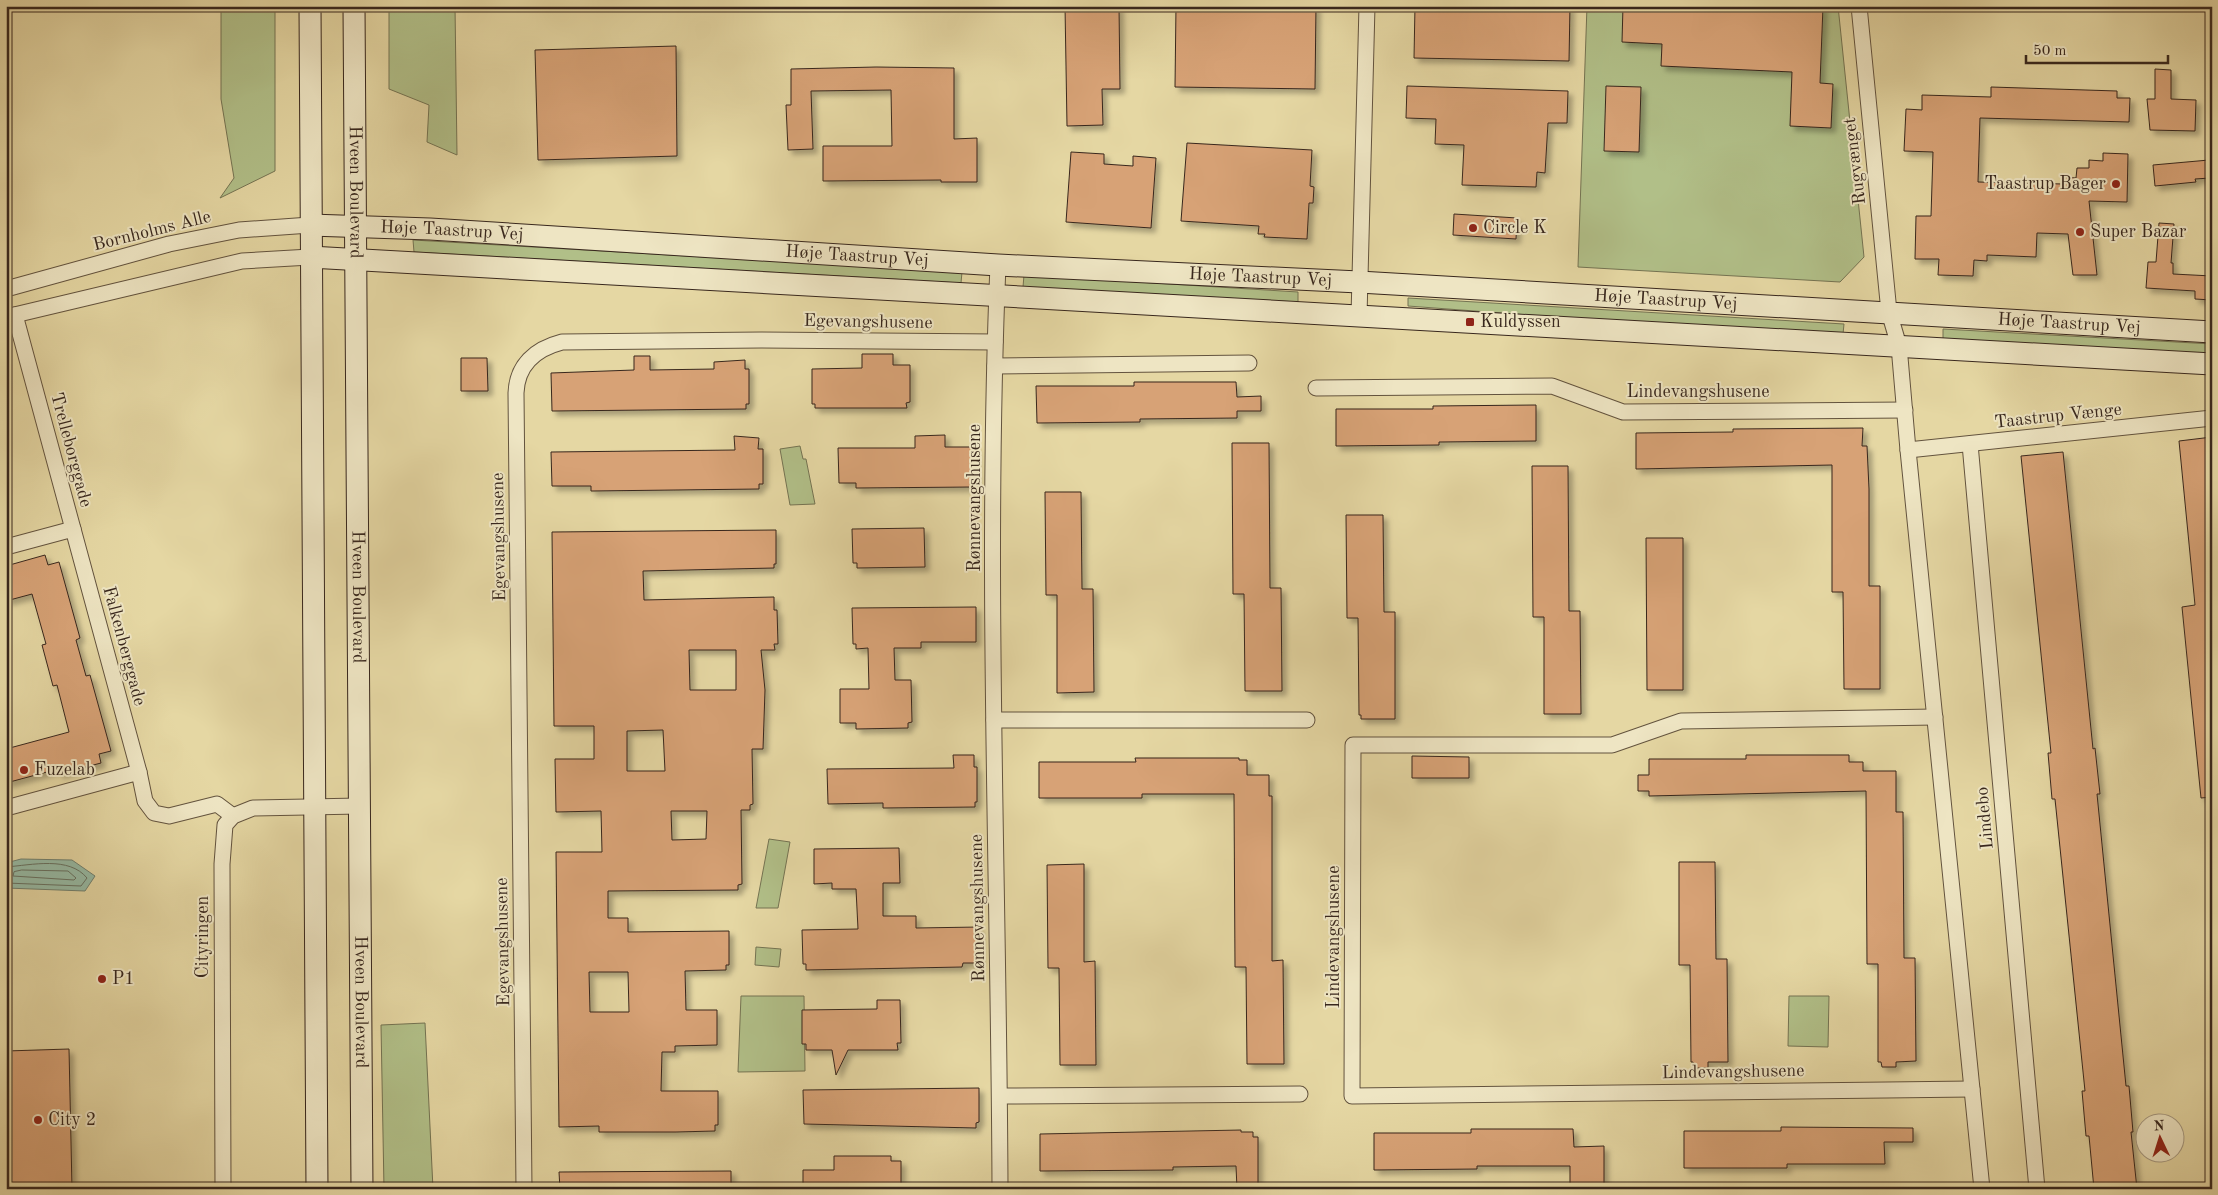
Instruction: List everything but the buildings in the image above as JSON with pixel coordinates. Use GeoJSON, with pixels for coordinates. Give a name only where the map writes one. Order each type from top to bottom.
{"type":"FeatureCollection","features":[{"type":"Feature","properties":{"kind":"street"},"geometry":{"type":"LineString","coordinates":[[310,6],[316,1189]]}},
{"type":"Feature","properties":{"kind":"street","name":"Hveen Boulevard"},"geometry":{"type":"LineString","coordinates":[[354,6],[362,1189]]}},
{"type":"Feature","properties":{"kind":"street"},"geometry":{"type":"LineString","coordinates":[[1359,316],[1367,6]]}},
{"type":"Feature","properties":{"kind":"street","name":"Rugvænget"},"geometry":{"type":"LineString","coordinates":[[1858,6],[1889,312]]}},
{"type":"Feature","properties":{"kind":"street","name":"Høje Taastrup Vej"},"geometry":{"type":"LineString","coordinates":[[310,225],[356,226],[998,265],[1359,282],[2212,332]]}},
{"type":"Feature","properties":{"kind":"street","name":"Bornholms Alle"},"geometry":{"type":"LineString","coordinates":[[6,289],[169,244],[239,230],[310,225]]}},
{"type":"Feature","properties":{"kind":"street"},"geometry":{"type":"LineString","coordinates":[[11,316],[235,263],[310,257]]}},
{"type":"Feature","properties":{"kind":"street","name":"Høje Taastrup Vej"},"geometry":{"type":"LineString","coordinates":[[310,257],[2212,364]]}},
{"type":"Feature","properties":{"kind":"street","name":"Rønnevangshusene"},"geometry":{"type":"LineString","coordinates":[[998,265],[995,342],[994,720],[1000,1189]]}},
{"type":"Feature","properties":{"kind":"street"},"geometry":{"type":"LineString","coordinates":[[1889,312],[1899,346],[1982,1189]]}},
{"type":"Feature","properties":{"kind":"street","name":"Trelleborggade"},"geometry":{"type":"LineString","coordinates":[[6,547],[73,529],[11,316]]}},
{"type":"Feature","properties":{"kind":"street","name":"Egevangshusene"},"geometry":{"type":"LineString","coordinates":[[524,1189],[516,393],[516,380],[522,368],[544,347],[562,342],[770,340],[995,342]]}},
{"type":"Feature","properties":{"kind":"street"},"geometry":{"type":"LineString","coordinates":[[995,366],[1249,363]]}},
{"type":"Feature","properties":{"kind":"street","name":"Lindevangshusene"},"geometry":{"type":"LineString","coordinates":[[1316,388],[1552,386],[1622,412],[1905,410]]}},
{"type":"Feature","properties":{"kind":"street","name":"Taastrup Vænge"},"geometry":{"type":"LineString","coordinates":[[1908,450],[2212,418]]}},
{"type":"Feature","properties":{"kind":"street","name":"Lindebo"},"geometry":{"type":"LineString","coordinates":[[1970,444],[2037,1189]]}},
{"type":"Feature","properties":{"kind":"street","name":"Falkenberggade"},"geometry":{"type":"LineString","coordinates":[[73,529],[139,772],[145,802],[154,813],[169,816],[218,804],[234,816]]}},
{"type":"Feature","properties":{"kind":"street","name":"Lindevangshusene"},"geometry":{"type":"LineString","coordinates":[[1935,717],[1681,721],[1612,745],[1353,745],[1352,1096],[1972,1088]]}},
{"type":"Feature","properties":{"kind":"street"},"geometry":{"type":"LineString","coordinates":[[994,720],[1307,720]]}},
{"type":"Feature","properties":{"kind":"street"},"geometry":{"type":"LineString","coordinates":[[6,808],[139,772]]}},
{"type":"Feature","properties":{"kind":"street"},"geometry":{"type":"LineString","coordinates":[[234,816],[253,808],[360,806]]}},
{"type":"Feature","properties":{"kind":"street","name":"Cityringen"},"geometry":{"type":"LineString","coordinates":[[224,1189],[222,864],[225,825],[234,816]]}},
{"type":"Feature","properties":{"kind":"street"},"geometry":{"type":"LineString","coordinates":[[1000,1096],[1300,1094]]}},
{"type":"Feature","properties":{"kind":"shaded area"},"geometry":{"type":"Polygon","coordinates":[[[221,6],[275,6],[275,171],[220,198],[234,178],[221,99],[221,6]]]}},
{"type":"Feature","properties":{"kind":"shaded area"},"geometry":{"type":"Polygon","coordinates":[[[389,6],[455,6],[457,155],[427,142],[429,105],[389,89],[389,6]]]}},
{"type":"Feature","properties":{"kind":"shaded area"},"geometry":{"type":"Polygon","coordinates":[[[1587,6],[1838,6],[1864,257],[1840,282],[1578,267],[1587,6]]]}},
{"type":"Feature","properties":{"kind":"shaded area"},"geometry":{"type":"Polygon","coordinates":[[[413,240],[962,272],[961,283],[414,252],[413,240]]]}},
{"type":"Feature","properties":{"kind":"shaded area"},"geometry":{"type":"Polygon","coordinates":[[[1024,275],[1298,292],[1298,302],[1023,287],[1024,275]]]}},
{"type":"Feature","properties":{"kind":"shaded area"},"geometry":{"type":"Polygon","coordinates":[[[1408,298],[1844,324],[1843,334],[1675,326],[1408,306],[1408,298]]]}},
{"type":"Feature","properties":{"kind":"shaded area"},"geometry":{"type":"Polygon","coordinates":[[[1943,329],[2212,344],[2212,356],[1943,341],[1943,329]]]}},
{"type":"Feature","properties":{"kind":"shaded area"},"geometry":{"type":"Polygon","coordinates":[[[800,446],[803,459],[806,459],[815,504],[790,505],[780,449],[800,446]]]}},
{"type":"Feature","properties":{"kind":"shaded area"},"geometry":{"type":"Polygon","coordinates":[[[769,839],[790,842],[778,908],[756,908],[769,839]]]}},
{"type":"Feature","properties":{"kind":"shaded area"},"geometry":{"type":"Polygon","coordinates":[[[756,947],[781,949],[779,967],[755,965],[756,947]]]}},
{"type":"Feature","properties":{"kind":"shaded area"},"geometry":{"type":"Polygon","coordinates":[[[741,996],[804,996],[805,1071],[738,1072],[741,996]]]}},
{"type":"Feature","properties":{"kind":"shaded area"},"geometry":{"type":"Polygon","coordinates":[[[1789,996],[1829,996],[1828,1047],[1788,1046],[1789,996]]]}},
{"type":"Feature","properties":{"kind":"shaded area"},"geometry":{"type":"Polygon","coordinates":[[[425,1023],[433,1189],[384,1189],[381,1025],[425,1023]]]}},
{"type":"Feature","properties":{"kind":"water"},"geometry":{"type":"Polygon","coordinates":[[[21,859],[72,860],[95,876],[85,891],[6,888],[6,863],[21,859]]]}},
{"type":"Feature","properties":{"kind":"place","name":"Taastrup Bager"},"geometry":{"type":"Point","coordinates":[2116,184]}},
{"type":"Feature","properties":{"kind":"place","name":"Circle K"},"geometry":{"type":"Point","coordinates":[1473,228]}},
{"type":"Feature","properties":{"kind":"place","name":"Super Bazar"},"geometry":{"type":"Point","coordinates":[2080,232]}},
{"type":"Feature","properties":{"kind":"place","name":"Kuldyssen"},"geometry":{"type":"Point","coordinates":[1470,322]}},
{"type":"Feature","properties":{"kind":"place","name":"Fuzelab"},"geometry":{"type":"Point","coordinates":[24,770]}},
{"type":"Feature","properties":{"kind":"place","name":"P1"},"geometry":{"type":"Point","coordinates":[102,979]}},
{"type":"Feature","properties":{"kind":"place","name":"City 2"},"geometry":{"type":"Point","coordinates":[38,1120]}}]}
